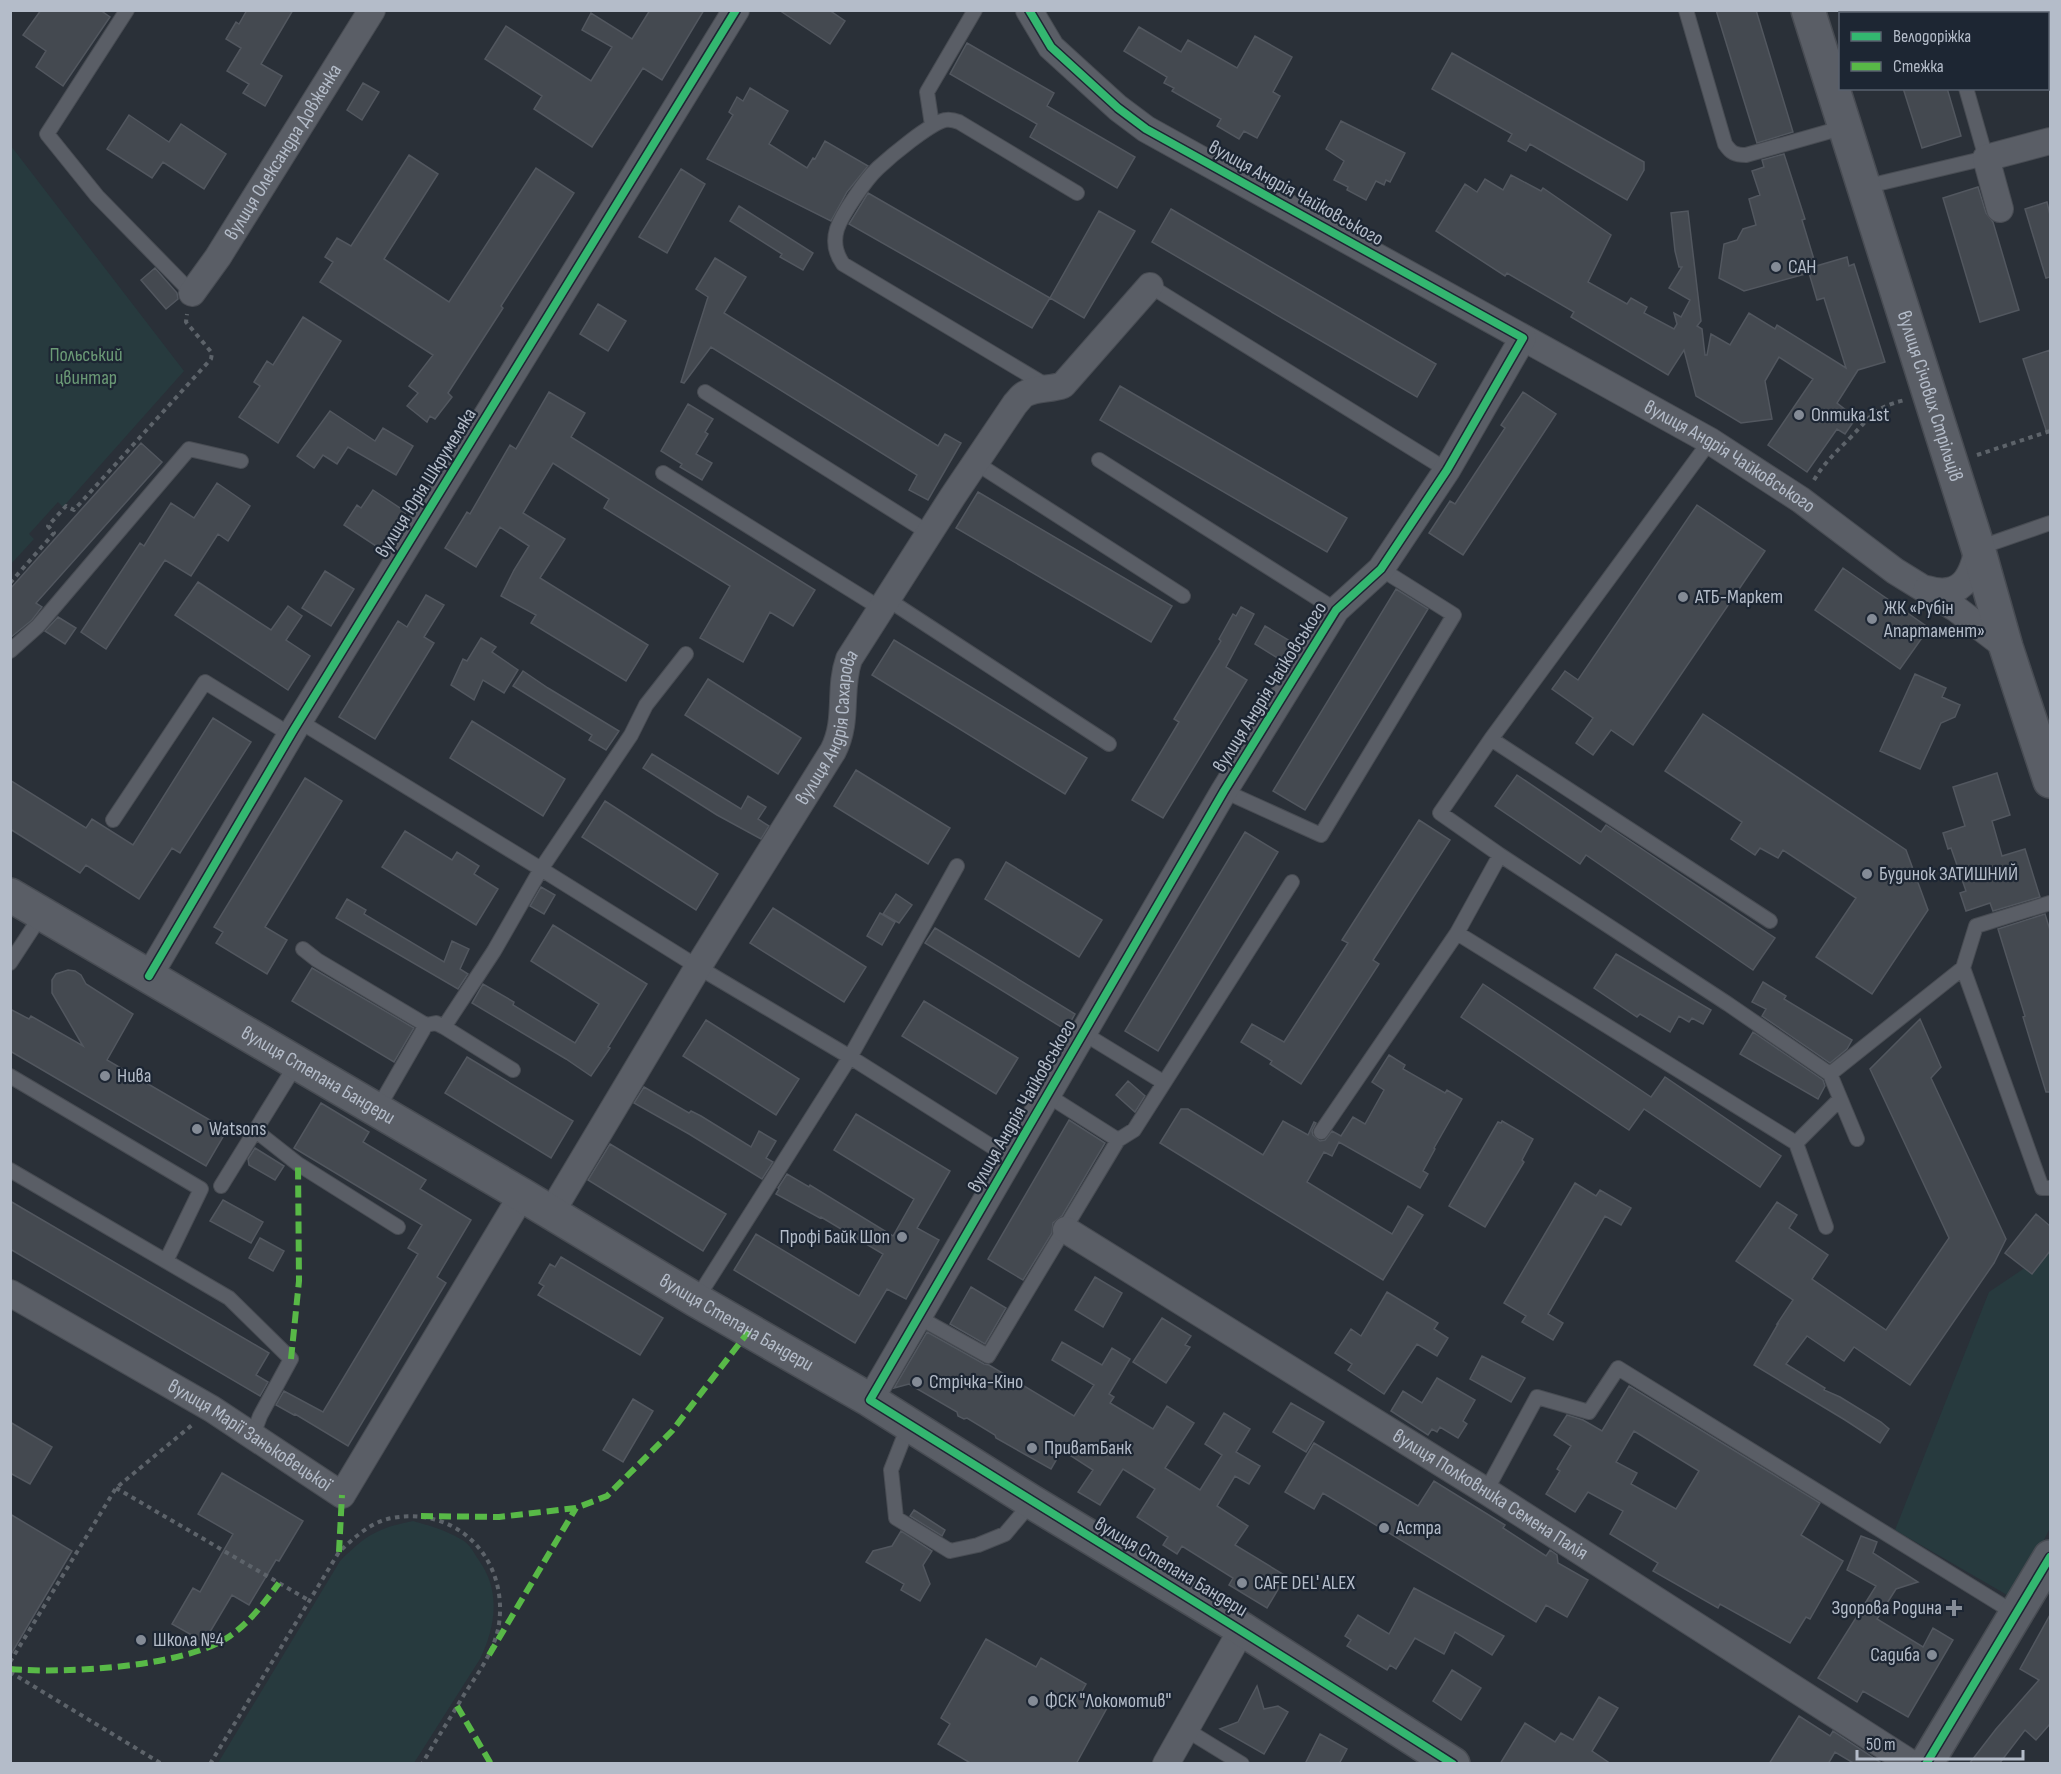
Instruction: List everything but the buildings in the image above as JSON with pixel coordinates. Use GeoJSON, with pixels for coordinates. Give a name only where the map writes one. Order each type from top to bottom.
{"type":"FeatureCollection","features":[{"type":"Feature","properties":{"kind":"street","name":"вулиця Олександра Довженка"},"geometry":{"type":"LineString","coordinates":[[192,293],[218,257],[372,10]]}},
{"type":"Feature","properties":{"kind":"street","name":"вулиця Юрія Шкрумеляка"},"geometry":{"type":"LineString","coordinates":[[149,976],[295,728],[736,10]]}},
{"type":"Feature","properties":{"kind":"street","name":"вулиця Андрія Чайковського"},"geometry":{"type":"LineString","coordinates":[[1029,10],[1051,47],[1118,108],[1146,129],[1710,441],[1801,500],[1895,571],[1927,589],[2006,646]]}},
{"type":"Feature","properties":{"kind":"street","name":"вулиця Січових Стрільців"},"geometry":{"type":"LineString","coordinates":[[1808,10],[2050,781]]}},
{"type":"Feature","properties":{"kind":"street"},"geometry":{"type":"LineString","coordinates":[[2000,210],[1986,158],[2050,141]]}},
{"type":"Feature","properties":{"kind":"street","name":"вулиця Андрія Сахарова"},"geometry":{"type":"LineString","coordinates":[[551,1213],[698,967],[839,740],[843,724],[844,681],[847,665],[929,533],[1015,404],[1025,394],[1063,385],[1150,286]]}},
{"type":"Feature","properties":{"kind":"street","name":"вулиця Андрія Чайковського"},"geometry":{"type":"LineString","coordinates":[[870,1400],[1224,790],[1336,610],[1381,569],[1447,470],[1523,338]]}},
{"type":"Feature","properties":{"kind":"street","name":"вулиця Андрія Чайковського"},"geometry":{"type":"LineString","coordinates":[[1927,589],[1949,592],[1961,586],[1974,567],[1978,548]]}},
{"type":"Feature","properties":{"kind":"street","name":"вулиця Степана Бандери"},"geometry":{"type":"LineString","coordinates":[[10,895],[522,1195],[696,1300],[870,1400],[1032,1502],[1242,1629],[1453,1764]]}},
{"type":"Feature","properties":{"kind":"street","name":"вулиця Марії Заньковецької"},"geometry":{"type":"LineString","coordinates":[[10,1293],[212,1409],[342,1495],[522,1195]]}},
{"type":"Feature","properties":{"kind":"street","name":"вулиця Полковника Семена Палія"},"geometry":{"type":"LineString","coordinates":[[1066,1230],[1486,1491],[1912,1764]]}},
{"type":"Feature","properties":{"kind":"street"},"geometry":{"type":"LineString","coordinates":[[1926,1764],[2050,1557]]}},
{"type":"Feature","properties":{"kind":"street"},"geometry":{"type":"LineString","coordinates":[[1166,1764],[1242,1629]]}},
{"type":"Feature","properties":{"kind":"lane"},"geometry":{"type":"LineString","coordinates":[[128,10],[47,134],[97,196],[192,293]]}},
{"type":"Feature","properties":{"kind":"lane"},"geometry":{"type":"LineString","coordinates":[[932,125],[927,92],[975,10]]}},
{"type":"Feature","properties":{"kind":"lane"},"geometry":{"type":"LineString","coordinates":[[1686,10],[1725,144],[1730,151],[1738,155],[1746,155],[1845,127]]}},
{"type":"Feature","properties":{"kind":"lane"},"geometry":{"type":"LineString","coordinates":[[1864,187],[1986,158],[1967,90]]}},
{"type":"Feature","properties":{"kind":"lane"},"geometry":{"type":"LineString","coordinates":[[1053,389],[843,264],[837,254],[835,243],[837,230],[858,193],[877,169],[932,125],[948,120],[959,122],[1077,193]]}},
{"type":"Feature","properties":{"kind":"lane"},"geometry":{"type":"LineString","coordinates":[[1150,286],[1447,470]]}},
{"type":"Feature","properties":{"kind":"lane"},"geometry":{"type":"LineString","coordinates":[[705,392],[929,533]]}},
{"type":"Feature","properties":{"kind":"lane"},"geometry":{"type":"LineString","coordinates":[[1710,441],[1491,739],[1440,813],[1830,1074],[1857,1139]]}},
{"type":"Feature","properties":{"kind":"lane"},"geometry":{"type":"LineString","coordinates":[[10,651],[38,626],[189,449],[241,461]]}},
{"type":"Feature","properties":{"kind":"lane"},"geometry":{"type":"LineString","coordinates":[[1099,460],[1336,610]]}},
{"type":"Feature","properties":{"kind":"lane"},"geometry":{"type":"LineString","coordinates":[[976,463],[1183,596]]}},
{"type":"Feature","properties":{"kind":"lane"},"geometry":{"type":"LineString","coordinates":[[663,473],[884,604],[1109,744]]}},
{"type":"Feature","properties":{"kind":"lane"},"geometry":{"type":"LineString","coordinates":[[1978,548],[2050,523]]}},
{"type":"Feature","properties":{"kind":"lane"},"geometry":{"type":"LineString","coordinates":[[1224,790],[1321,835],[1454,615],[1381,569]]}},
{"type":"Feature","properties":{"kind":"lane"},"geometry":{"type":"LineString","coordinates":[[444,1027],[494,951],[541,868],[631,735],[646,705],[686,654]]}},
{"type":"Feature","properties":{"kind":"lane"},"geometry":{"type":"LineString","coordinates":[[113,820],[205,682],[295,728],[541,868],[1010,1158]]}},
{"type":"Feature","properties":{"kind":"lane"},"geometry":{"type":"LineString","coordinates":[[1491,739],[1770,921]]}},
{"type":"Feature","properties":{"kind":"lane"},"geometry":{"type":"LineString","coordinates":[[1321,1132],[1457,933],[1500,855]]}},
{"type":"Feature","properties":{"kind":"lane"},"geometry":{"type":"LineString","coordinates":[[696,1300],[850,1057],[957,866]]}},
{"type":"Feature","properties":{"kind":"lane"},"geometry":{"type":"LineString","coordinates":[[918,1317],[988,1356],[1066,1230],[1118,1140],[1134,1130],[1292,882]]}},
{"type":"Feature","properties":{"kind":"lane"},"geometry":{"type":"LineString","coordinates":[[1830,1074],[1963,968],[1976,927],[2050,903]]}},
{"type":"Feature","properties":{"kind":"lane"},"geometry":{"type":"LineString","coordinates":[[10,963],[42,913]]}},
{"type":"Feature","properties":{"kind":"lane"},"geometry":{"type":"LineString","coordinates":[[1457,933],[1796,1143],[1826,1227]]}},
{"type":"Feature","properties":{"kind":"lane"},"geometry":{"type":"LineString","coordinates":[[303,949],[317,960],[426,1025],[436,1023],[444,1027],[513,1070]]}},
{"type":"Feature","properties":{"kind":"lane"},"geometry":{"type":"LineString","coordinates":[[1963,968],[2042,1188],[2050,1188]]}},
{"type":"Feature","properties":{"kind":"lane"},"geometry":{"type":"LineString","coordinates":[[377,1110],[426,1025]]}},
{"type":"Feature","properties":{"kind":"lane"},"geometry":{"type":"LineString","coordinates":[[1083,1033],[1163,1082]]}},
{"type":"Feature","properties":{"kind":"lane"},"geometry":{"type":"LineString","coordinates":[[221,1186],[297,1063]]}},
{"type":"Feature","properties":{"kind":"lane"},"geometry":{"type":"LineString","coordinates":[[10,1076],[201,1189],[166,1261]]}},
{"type":"Feature","properties":{"kind":"lane"},"geometry":{"type":"LineString","coordinates":[[1047,1095],[1118,1140]]}},
{"type":"Feature","properties":{"kind":"lane"},"geometry":{"type":"LineString","coordinates":[[1796,1143],[1840,1099]]}},
{"type":"Feature","properties":{"kind":"lane"},"geometry":{"type":"LineString","coordinates":[[256,1131],[298,1164],[398,1227]]}},
{"type":"Feature","properties":{"kind":"lane"},"geometry":{"type":"LineString","coordinates":[[10,1170],[229,1298],[291,1359],[260,1416],[253,1434]]}},
{"type":"Feature","properties":{"kind":"lane"},"geometry":{"type":"LineString","coordinates":[[1486,1491],[1537,1397],[1589,1412],[1618,1368],[2016,1614]]}},
{"type":"Feature","properties":{"kind":"lane"},"geometry":{"type":"LineString","coordinates":[[909,1424],[891,1470],[896,1518],[950,1551],[978,1545],[1005,1534],[1032,1502]]}},
{"type":"Feature","properties":{"kind":"lane"},"geometry":{"type":"LineString","coordinates":[[1185,1729],[1242,1764]]}},
{"type":"Feature","properties":{"kind":"path"},"geometry":{"type":"LineString","coordinates":[[10,583],[54,533],[48,526],[66,506],[74,510],[211,359],[212,353],[186,322],[192,293]]}},
{"type":"Feature","properties":{"kind":"path"},"geometry":{"type":"LineString","coordinates":[[1801,500],[1822,466],[1875,411],[1891,403],[1929,394]]}},
{"type":"Feature","properties":{"kind":"path"},"geometry":{"type":"LineString","coordinates":[[1951,463],[2050,431]]}},
{"type":"Feature","properties":{"kind":"path"},"geometry":{"type":"LineString","coordinates":[[10,1662],[116,1488],[212,1409]]}},
{"type":"Feature","properties":{"kind":"path"},"geometry":{"type":"LineString","coordinates":[[116,1488],[310,1600]]}},
{"type":"Feature","properties":{"kind":"path"},"geometry":{"type":"LineString","coordinates":[[210,1764],[339,1552],[361,1531],[390,1518],[421,1516],[451,1524],[476,1543],[493,1568],[501,1599],[499,1626],[489,1655],[422,1764]]}},
{"type":"Feature","properties":{"kind":"path"},"geometry":{"type":"LineString","coordinates":[[10,1672],[162,1764]]}},
{"type":"Feature","properties":{"kind":"green space","name":"Польський цвинтар"},"geometry":{"type":"Polygon","coordinates":[[[11,146],[184,371],[63,507],[58,502],[29,534],[34,539],[11,564],[11,146]]]}},
{"type":"Feature","properties":{"kind":"green space"},"geometry":{"type":"Polygon","coordinates":[[[2050,1251],[2050,1528],[2014,1599],[1895,1530],[1989,1292],[2050,1251]]]}},
{"type":"Feature","properties":{"kind":"green space"},"geometry":{"type":"Polygon","coordinates":[[[413,1521],[458,1537],[468,1545],[490,1583],[494,1608],[490,1634],[480,1659],[414,1763],[218,1763],[340,1561],[372,1534],[413,1521]]]}},
{"type":"Feature","properties":{"kind":"marked path"},"geometry":{"type":"LineString","coordinates":[[291,1359],[299,1281],[298,1164]]}},
{"type":"Feature","properties":{"kind":"marked path"},"geometry":{"type":"LineString","coordinates":[[421,1516],[499,1517],[576,1508],[607,1496],[672,1431],[749,1331]]}},
{"type":"Feature","properties":{"kind":"marked path"},"geometry":{"type":"LineString","coordinates":[[339,1552],[342,1495]]}},
{"type":"Feature","properties":{"kind":"marked path"},"geometry":{"type":"LineString","coordinates":[[489,1655],[576,1508]]}},
{"type":"Feature","properties":{"kind":"marked path"},"geometry":{"type":"LineString","coordinates":[[10,1669],[92,1669],[185,1655],[210,1647],[237,1631],[279,1583]]}},
{"type":"Feature","properties":{"kind":"marked path"},"geometry":{"type":"LineString","coordinates":[[457,1706],[491,1764]]}},
{"type":"Feature","properties":{"kind":"cycle path"},"geometry":{"type":"LineString","coordinates":[[149,976],[293,731],[736,10]]}},
{"type":"Feature","properties":{"kind":"cycle path"},"geometry":{"type":"LineString","coordinates":[[1029,10],[1051,47],[1118,108],[1146,129],[1523,338],[1447,470],[1381,569],[1336,610],[1224,791],[870,1400],[1453,1764]]}},
{"type":"Feature","properties":{"kind":"cycle path"},"geometry":{"type":"LineString","coordinates":[[1926,1764],[2050,1557]]}},
{"type":"Feature","properties":{"kind":"place","name":"САН"},"geometry":{"type":"Point","coordinates":[1776,267]}},
{"type":"Feature","properties":{"kind":"place","name":"Оптика 1st"},"geometry":{"type":"Point","coordinates":[1799,415]}},
{"type":"Feature","properties":{"kind":"place","name":"АТБ-Маркет"},"geometry":{"type":"Point","coordinates":[1683,597]}},
{"type":"Feature","properties":{"kind":"place","name":"ЖК «Рубін Апартамент»"},"geometry":{"type":"Point","coordinates":[1872,619]}},
{"type":"Feature","properties":{"kind":"place","name":"Будинок ЗАТИШНИЙ"},"geometry":{"type":"Point","coordinates":[1867,874]}},
{"type":"Feature","properties":{"kind":"place","name":"Нива"},"geometry":{"type":"Point","coordinates":[105,1076]}},
{"type":"Feature","properties":{"kind":"place","name":"Watsons"},"geometry":{"type":"Point","coordinates":[197,1129]}},
{"type":"Feature","properties":{"kind":"place","name":"Профі Байк Шоп"},"geometry":{"type":"Point","coordinates":[902,1237]}},
{"type":"Feature","properties":{"kind":"place","name":"Стрічка-Кіно"},"geometry":{"type":"Point","coordinates":[917,1382]}},
{"type":"Feature","properties":{"kind":"place","name":"ПриватБанк"},"geometry":{"type":"Point","coordinates":[1032,1448]}},
{"type":"Feature","properties":{"kind":"place","name":"Астра"},"geometry":{"type":"Point","coordinates":[1384,1528]}},
{"type":"Feature","properties":{"kind":"place","name":"CAFE DEL' ALEX"},"geometry":{"type":"Point","coordinates":[1242,1583]}},
{"type":"Feature","properties":{"kind":"place","name":"Здорова Родина"},"geometry":{"type":"Point","coordinates":[1954,1608]}},
{"type":"Feature","properties":{"kind":"place","name":"Школа №4"},"geometry":{"type":"Point","coordinates":[141,1640]}},
{"type":"Feature","properties":{"kind":"place","name":"Садиба"},"geometry":{"type":"Point","coordinates":[1932,1655]}},
{"type":"Feature","properties":{"kind":"place","name":"ФСК \"Локомотив\""},"geometry":{"type":"Point","coordinates":[1033,1701]}}]}
